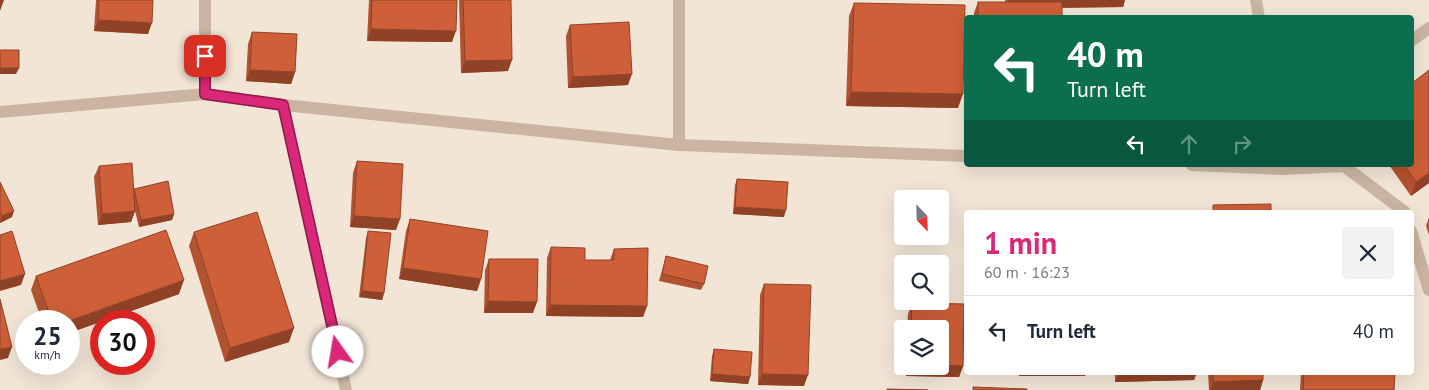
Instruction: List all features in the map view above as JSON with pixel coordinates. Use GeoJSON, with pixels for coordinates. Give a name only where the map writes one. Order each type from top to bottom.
{"type":"FeatureCollection","features":[{"type":"Feature","properties":{"kind":"street"},"geometry":{"type":"LineString","coordinates":[[205,0],[205,94]]}},
{"type":"Feature","properties":{"kind":"street"},"geometry":{"type":"LineString","coordinates":[[679,0],[679,145]]}},
{"type":"Feature","properties":{"kind":"street"},"geometry":{"type":"LineString","coordinates":[[1256,0],[1258,15]]}},
{"type":"Feature","properties":{"kind":"street"},"geometry":{"type":"LineString","coordinates":[[1414,39],[1429,28]]}},
{"type":"Feature","properties":{"kind":"street"},"geometry":{"type":"LineString","coordinates":[[0,112],[205,94],[283,105],[679,145],[964,156]]}},
{"type":"Feature","properties":{"kind":"street"},"geometry":{"type":"LineString","coordinates":[[283,105],[346,390]]}},
{"type":"Feature","properties":{"kind":"street"},"geometry":{"type":"LineString","coordinates":[[1345,167],[1402,210]]}},
{"type":"Feature","properties":{"kind":"street"},"geometry":{"type":"LineString","coordinates":[[1414,241],[1429,290]]}},
{"type":"Feature","properties":{"kind":"building"},"geometry":{"type":"Polygon","coordinates":[[[99,0],[153,0],[152,23],[98,20],[99,0]]]}},
{"type":"Feature","properties":{"kind":"building"},"geometry":{"type":"Polygon","coordinates":[[[372,0],[457,0],[456,31],[371,29],[372,0]]]}},
{"type":"Feature","properties":{"kind":"building"},"geometry":{"type":"Polygon","coordinates":[[[463,0],[511,0],[512,60],[465,61],[463,0]]]}},
{"type":"Feature","properties":{"kind":"building"},"geometry":{"type":"Polygon","coordinates":[[[978,2],[1062,2],[1062,15],[978,15],[978,2]]]}},
{"type":"Feature","properties":{"kind":"building"},"geometry":{"type":"Polygon","coordinates":[[[854,3],[965,5],[963,94],[851,92],[854,3]]]}},
{"type":"Feature","properties":{"kind":"building"},"geometry":{"type":"Polygon","coordinates":[[[629,22],[632,74],[573,77],[570,25],[629,22]]]}},
{"type":"Feature","properties":{"kind":"building"},"geometry":{"type":"Polygon","coordinates":[[[252,32],[297,34],[295,72],[250,70],[252,32]]]}},
{"type":"Feature","properties":{"kind":"building"},"geometry":{"type":"Polygon","coordinates":[[[0,50],[19,50],[19,68],[0,68],[0,50]]]}},
{"type":"Feature","properties":{"kind":"building"},"geometry":{"type":"Polygon","coordinates":[[[1429,70],[1429,173],[1416,182],[1405,167],[1414,167],[1414,82],[1429,70]]]}},
{"type":"Feature","properties":{"kind":"building"},"geometry":{"type":"Polygon","coordinates":[[[357,161],[403,164],[400,219],[354,216],[357,161]]]}},
{"type":"Feature","properties":{"kind":"building"},"geometry":{"type":"Polygon","coordinates":[[[132,163],[135,211],[102,214],[99,166],[132,163]]]}},
{"type":"Feature","properties":{"kind":"building"},"geometry":{"type":"Polygon","coordinates":[[[737,179],[788,182],[786,210],[735,207],[737,179]]]}},
{"type":"Feature","properties":{"kind":"building"},"geometry":{"type":"Polygon","coordinates":[[[168,181],[174,214],[141,220],[134,189],[168,181]]]}},
{"type":"Feature","properties":{"kind":"building"},"geometry":{"type":"Polygon","coordinates":[[[0,182],[14,211],[2,216],[0,211],[0,182]]]}},
{"type":"Feature","properties":{"kind":"building"},"geometry":{"type":"Polygon","coordinates":[[[1271,204],[1271,210],[1213,210],[1213,205],[1271,204]]]}},
{"type":"Feature","properties":{"kind":"building"},"geometry":{"type":"Polygon","coordinates":[[[257,212],[294,328],[230,348],[194,232],[257,212]]]}},
{"type":"Feature","properties":{"kind":"building"},"geometry":{"type":"Polygon","coordinates":[[[410,219],[488,231],[481,279],[403,268],[410,219]]]}},
{"type":"Feature","properties":{"kind":"building"},"geometry":{"type":"Polygon","coordinates":[[[166,230],[184,280],[100,310],[90,310],[90,314],[80,317],[80,310],[48,310],[36,276],[166,230]]]}},
{"type":"Feature","properties":{"kind":"building"},"geometry":{"type":"Polygon","coordinates":[[[12,231],[25,274],[0,281],[0,235],[12,231]]]}},
{"type":"Feature","properties":{"kind":"building"},"geometry":{"type":"Polygon","coordinates":[[[368,231],[391,233],[384,293],[362,291],[368,231]]]}},
{"type":"Feature","properties":{"kind":"building"},"geometry":{"type":"Polygon","coordinates":[[[551,247],[585,248],[585,260],[614,260],[614,249],[648,248],[647,306],[550,305],[551,247]]]}},
{"type":"Feature","properties":{"kind":"building"},"geometry":{"type":"Polygon","coordinates":[[[666,256],[708,266],[704,284],[662,274],[666,256]]]}},
{"type":"Feature","properties":{"kind":"building"},"geometry":{"type":"Polygon","coordinates":[[[489,259],[538,259],[537,302],[488,301],[489,259]]]}},
{"type":"Feature","properties":{"kind":"building"},"geometry":{"type":"Polygon","coordinates":[[[764,284],[811,285],[808,375],[762,374],[764,284]]]}},
{"type":"Feature","properties":{"kind":"building"},"geometry":{"type":"Polygon","coordinates":[[[0,299],[12,347],[0,349],[0,299]]]}},
{"type":"Feature","properties":{"kind":"building"},"geometry":{"type":"Polygon","coordinates":[[[949,304],[964,304],[963,366],[949,365],[949,320],[911,320],[912,310],[949,310],[949,304]]]}},
{"type":"Feature","properties":{"kind":"building"},"geometry":{"type":"Polygon","coordinates":[[[714,349],[752,352],[750,377],[712,374],[714,349]]]}},
{"type":"Feature","properties":{"kind":"building"},"geometry":{"type":"Polygon","coordinates":[[[1213,375],[1263,375],[1263,380],[1213,382],[1213,375]]]}},
{"type":"Feature","properties":{"kind":"building"},"geometry":{"type":"Polygon","coordinates":[[[1304,375],[1395,375],[1394,390],[1303,390],[1304,375]]]}},
{"type":"Feature","properties":{"kind":"building"},"geometry":{"type":"Polygon","coordinates":[[[973,387],[1027,389],[1027,390],[973,390],[973,387]]]}},
{"type":"Feature","properties":{"kind":"building"},"geometry":{"type":"Polygon","coordinates":[[[887,389],[928,390],[887,390],[887,389]]]}},
{"type":"Feature","properties":{"kind":"route"},"geometry":{"type":"LineString","coordinates":[[205,56],[205,94],[283,105],[338,352]]}}]}
